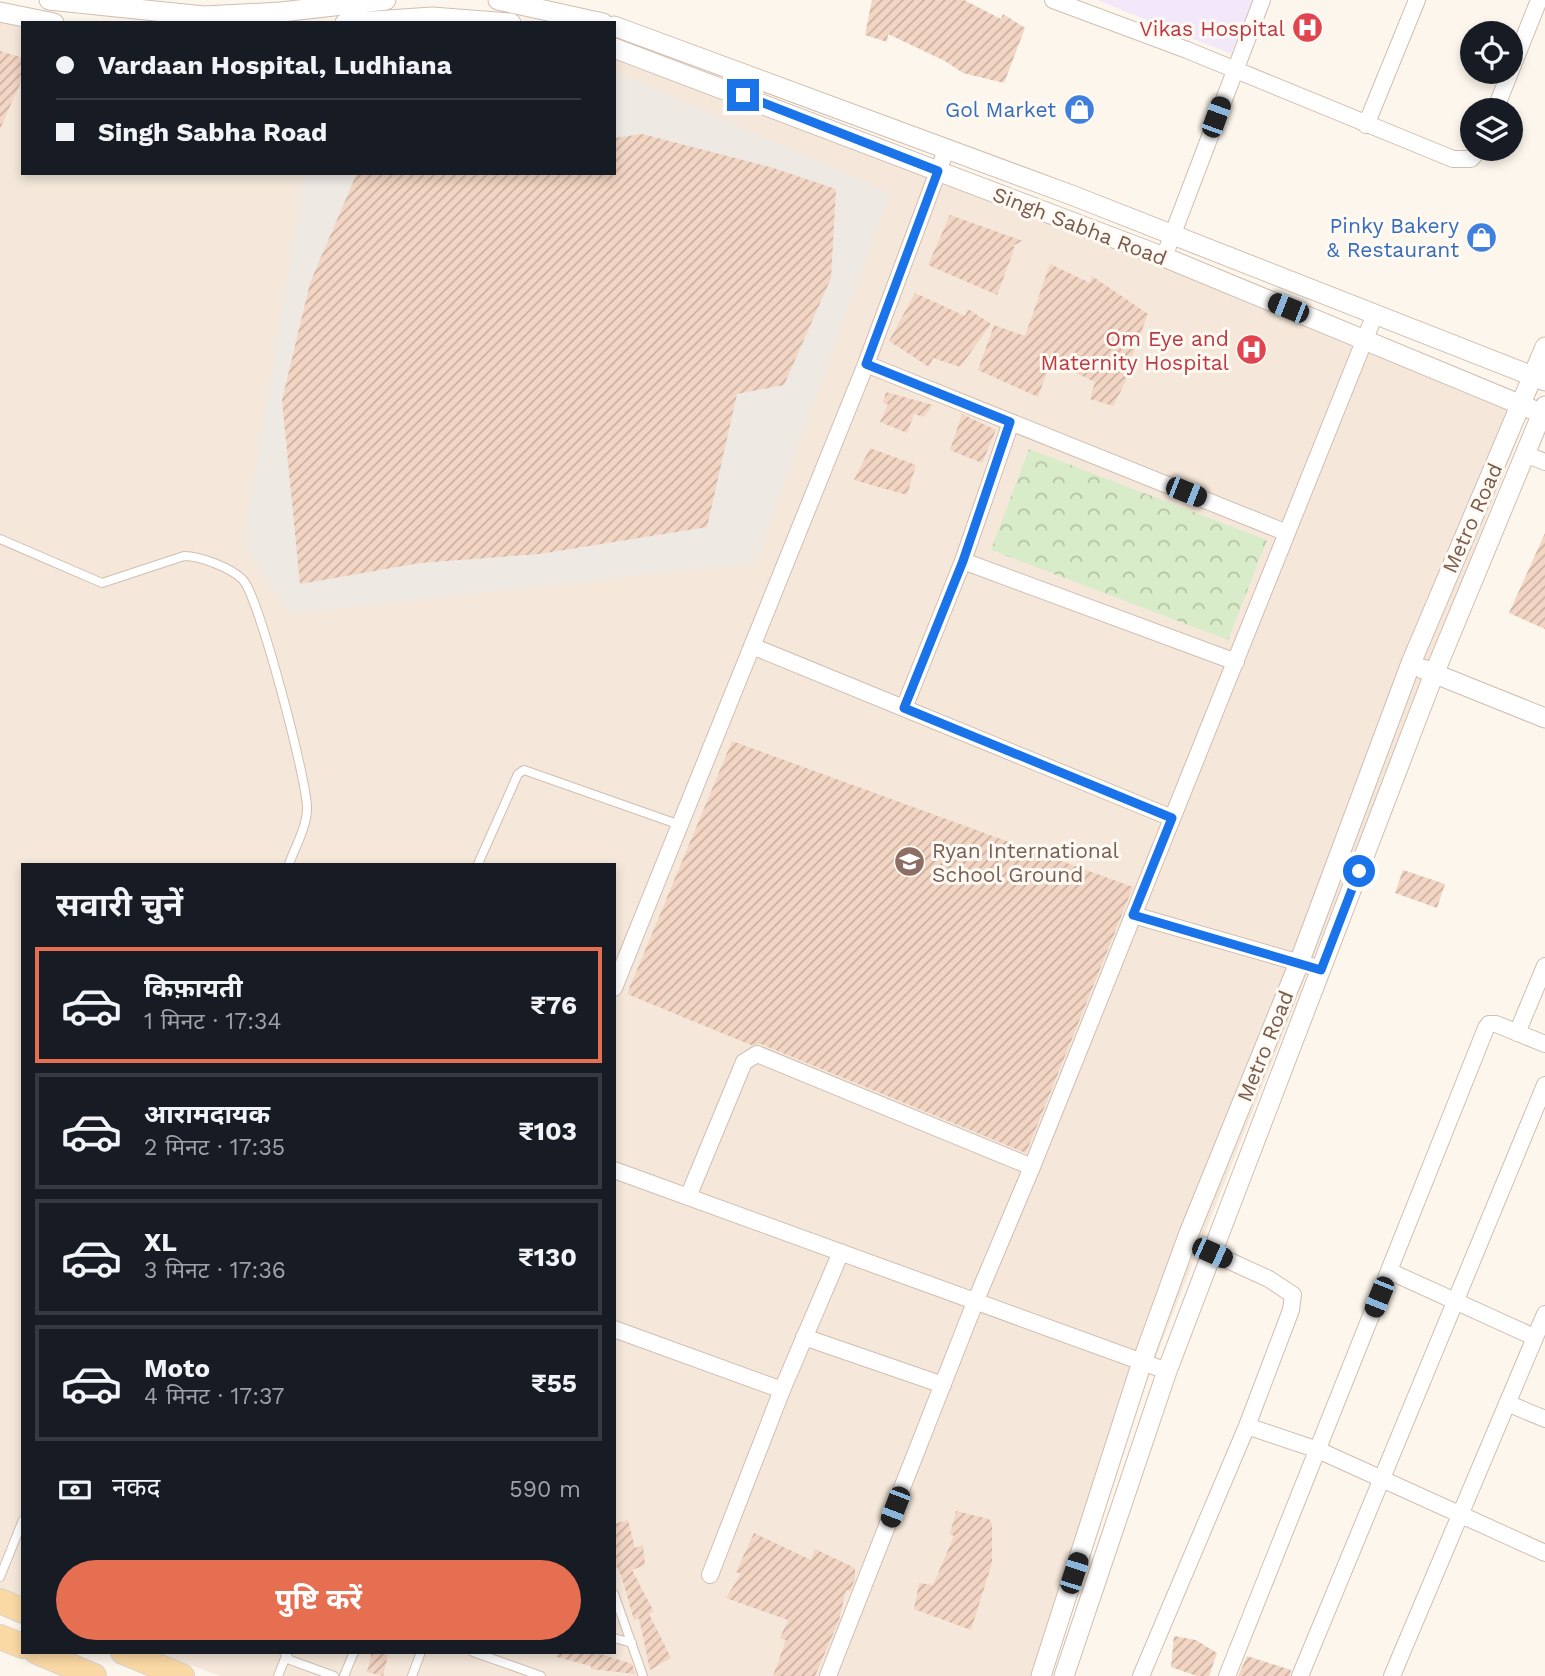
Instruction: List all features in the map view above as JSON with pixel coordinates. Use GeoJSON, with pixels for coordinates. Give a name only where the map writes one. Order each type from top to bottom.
{"type":"FeatureCollection","features":[{"type":"Feature","properties":{"kind":"main road"},"geometry":{"type":"LineString","coordinates":[[0,1601],[21,1610]]}},
{"type":"Feature","properties":{"kind":"main road"},"geometry":{"type":"LineString","coordinates":[[0,1637],[21,1645]]}},
{"type":"Feature","properties":{"kind":"main road"},"geometry":{"type":"LineString","coordinates":[[42,1654],[94,1676]]}},
{"type":"Feature","properties":{"kind":"main road"},"geometry":{"type":"LineString","coordinates":[[127,1654],[182,1676]]}},
{"type":"Feature","properties":{"kind":"street"},"geometry":{"type":"LineString","coordinates":[[49,0],[177,12],[386,0]]}},
{"type":"Feature","properties":{"kind":"street"},"geometry":{"type":"LineString","coordinates":[[498,0],[594,21]]}},
{"type":"Feature","properties":{"kind":"street"},"geometry":{"type":"LineString","coordinates":[[1053,0],[1453,159],[1460,159]]}},
{"type":"Feature","properties":{"kind":"street"},"geometry":{"type":"LineString","coordinates":[[1164,257],[1262,0]]}},
{"type":"Feature","properties":{"kind":"street"},"geometry":{"type":"LineString","coordinates":[[1366,125],[1417,0]]}},
{"type":"Feature","properties":{"kind":"street"},"geometry":{"type":"LineString","coordinates":[[1500,98],[1539,0]]}},
{"type":"Feature","properties":{"kind":"street"},"geometry":{"type":"LineString","coordinates":[[0,12],[44,21]]}},
{"type":"Feature","properties":{"kind":"street"},"geometry":{"type":"LineString","coordinates":[[374,21],[432,17],[485,21]]}},
{"type":"Feature","properties":{"kind":"street","name":"Singh Sabha Road"},"geometry":{"type":"LineString","coordinates":[[616,27],[1173,235],[1539,378]]}},
{"type":"Feature","properties":{"kind":"street","name":"Singh Sabha Road"},"geometry":{"type":"LineString","coordinates":[[616,49],[1164,257],[1521,405],[1543,410]]}},
{"type":"Feature","properties":{"kind":"street"},"geometry":{"type":"LineString","coordinates":[[616,983],[866,364],[946,150]]}},
{"type":"Feature","properties":{"kind":"street"},"geometry":{"type":"LineString","coordinates":[[828,1676],[976,1300],[1375,314]]}},
{"type":"Feature","properties":{"kind":"street","name":"Metro Road"},"geometry":{"type":"LineString","coordinates":[[1041,1676],[1142,1362],[1189,1233],[1300,963],[1411,663],[1521,405],[1539,378],[1545,347]]}},
{"type":"Feature","properties":{"kind":"street"},"geometry":{"type":"LineString","coordinates":[[866,364],[1287,533]]}},
{"type":"Feature","properties":{"kind":"street","name":"Metro Road"},"geometry":{"type":"LineString","coordinates":[[1064,1676],[1167,1371],[1434,674],[1543,410]]}},
{"type":"Feature","properties":{"kind":"street"},"geometry":{"type":"LineString","coordinates":[[904,708],[963,561],[1010,422]]}},
{"type":"Feature","properties":{"kind":"street"},"geometry":{"type":"LineString","coordinates":[[1525,454],[1545,462]]}},
{"type":"Feature","properties":{"kind":"street"},"geometry":{"type":"LineString","coordinates":[[963,561],[1236,662]]}},
{"type":"Feature","properties":{"kind":"street"},"geometry":{"type":"LineString","coordinates":[[752,646],[1172,818]]}},
{"type":"Feature","properties":{"kind":"street"},"geometry":{"type":"LineString","coordinates":[[1411,663],[1545,718]]}},
{"type":"Feature","properties":{"kind":"street"},"geometry":{"type":"LineString","coordinates":[[1133,915],[1321,970]]}},
{"type":"Feature","properties":{"kind":"street"},"geometry":{"type":"LineString","coordinates":[[1517,1032],[1545,966]]}},
{"type":"Feature","properties":{"kind":"street"},"geometry":{"type":"LineString","coordinates":[[1227,1676],[1486,1028],[1489,1024],[1496,1024],[1545,1044]]}},
{"type":"Feature","properties":{"kind":"street"},"geometry":{"type":"LineString","coordinates":[[688,1197],[744,1062],[757,1054],[1032,1167]]}},
{"type":"Feature","properties":{"kind":"street"},"geometry":{"type":"LineString","coordinates":[[1300,1676],[1545,1085]]}},
{"type":"Feature","properties":{"kind":"street"},"geometry":{"type":"LineString","coordinates":[[616,1171],[1167,1371]]}},
{"type":"Feature","properties":{"kind":"street"},"geometry":{"type":"LineString","coordinates":[[710,1575],[782,1390],[841,1252]]}},
{"type":"Feature","properties":{"kind":"street"},"geometry":{"type":"LineString","coordinates":[[1140,1676],[1247,1426],[1291,1310],[1293,1295],[1279,1284],[1212,1253]]}},
{"type":"Feature","properties":{"kind":"street"},"geometry":{"type":"LineString","coordinates":[[1389,1271],[1534,1337]]}},
{"type":"Feature","properties":{"kind":"street"},"geometry":{"type":"LineString","coordinates":[[1392,1676],[1545,1314]]}},
{"type":"Feature","properties":{"kind":"street"},"geometry":{"type":"LineString","coordinates":[[616,1330],[782,1390]]}},
{"type":"Feature","properties":{"kind":"street"},"geometry":{"type":"LineString","coordinates":[[804,1337],[943,1385]]}},
{"type":"Feature","properties":{"kind":"street"},"geometry":{"type":"LineString","coordinates":[[1507,1403],[1545,1419]]}},
{"type":"Feature","properties":{"kind":"street"},"geometry":{"type":"LineString","coordinates":[[1247,1426],[1318,1451],[1545,1553]]}},
{"type":"Feature","properties":{"kind":"lane"},"geometry":{"type":"LineString","coordinates":[[0,538],[102,583],[190,556],[243,580],[253,597],[283,699],[306,797],[306,818],[289,863]]}},
{"type":"Feature","properties":{"kind":"lane"},"geometry":{"type":"LineString","coordinates":[[478,863],[518,774],[524,770],[680,825]]}},
{"type":"Feature","properties":{"kind":"lane"},"geometry":{"type":"LineString","coordinates":[[0,1577],[21,1525]]}},
{"type":"Feature","properties":{"kind":"lane"},"geometry":{"type":"LineString","coordinates":[[616,1599],[643,1676]]}},
{"type":"Feature","properties":{"kind":"lane"},"geometry":{"type":"LineString","coordinates":[[616,1639],[632,1643]]}},
{"type":"Feature","properties":{"kind":"lane"},"geometry":{"type":"LineString","coordinates":[[278,1676],[285,1654],[334,1676]]}},
{"type":"Feature","properties":{"kind":"lane"},"geometry":{"type":"LineString","coordinates":[[344,1676],[353,1654]]}},
{"type":"Feature","properties":{"kind":"lane"},"geometry":{"type":"LineString","coordinates":[[412,1676],[420,1654]]}},
{"type":"Feature","properties":{"kind":"lane"},"geometry":{"type":"LineString","coordinates":[[479,1654],[541,1676]]}},
{"type":"Feature","properties":{"kind":"shaded area"},"geometry":{"type":"Polygon","coordinates":[[[1097,0],[1253,0],[1231,54],[1097,0]]]}},
{"type":"Feature","properties":{"kind":"shaded area"},"geometry":{"type":"Polygon","coordinates":[[[0,18],[21,23],[21,175],[616,175],[616,57],[915,169],[1528,413],[1159,1349],[1039,1676],[220,1676],[160,1654],[616,1654],[616,863],[21,863],[21,1602],[0,1593],[0,18]]]}},
{"type":"Feature","properties":{"kind":"shaded area"},"geometry":{"type":"Polygon","coordinates":[[[616,72],[890,193],[755,563],[289,614],[243,542],[304,175],[616,175],[616,72]]]}},
{"type":"Feature","properties":{"kind":"green space"},"geometry":{"type":"Polygon","coordinates":[[[1029,449],[1267,540],[1228,640],[991,550],[1029,449]]]}},
{"type":"Feature","properties":{"kind":"building"},"geometry":{"type":"Polygon","coordinates":[[[872,0],[964,0],[1001,19],[1003,14],[1025,28],[1004,83],[963,73],[945,61],[888,34],[887,42],[865,35],[872,0]]]}},
{"type":"Feature","properties":{"kind":"building"},"geometry":{"type":"Polygon","coordinates":[[[0,51],[21,57],[21,82],[0,129],[0,51]]]}},
{"type":"Feature","properties":{"kind":"building"},"geometry":{"type":"Polygon","coordinates":[[[642,134],[770,167],[836,189],[831,278],[784,385],[737,394],[707,527],[539,554],[420,563],[300,584],[282,400],[310,283],[356,175],[616,175],[616,138],[642,134]]]}},
{"type":"Feature","properties":{"kind":"building"},"geometry":{"type":"Polygon","coordinates":[[[950,215],[1023,241],[1012,246],[1015,247],[997,295],[928,265],[950,215]]]}},
{"type":"Feature","properties":{"kind":"building"},"geometry":{"type":"Polygon","coordinates":[[[1050,264],[1090,283],[1092,276],[1148,314],[1128,367],[1132,369],[1113,406],[1090,399],[1095,382],[1051,361],[1038,397],[978,370],[994,325],[1025,336],[1050,264]]]}},
{"type":"Feature","properties":{"kind":"building"},"geometry":{"type":"Polygon","coordinates":[[[915,293],[965,316],[968,309],[991,324],[960,367],[933,358],[929,367],[889,341],[915,293]]]}},
{"type":"Feature","properties":{"kind":"building"},"geometry":{"type":"Polygon","coordinates":[[[886,392],[933,405],[924,417],[914,414],[907,433],[880,422],[888,404],[883,403],[886,392]]]}},
{"type":"Feature","properties":{"kind":"building"},"geometry":{"type":"Polygon","coordinates":[[[962,414],[996,430],[982,463],[950,450],[962,414]]]}},
{"type":"Feature","properties":{"kind":"building"},"geometry":{"type":"Polygon","coordinates":[[[870,448],[916,465],[907,495],[854,480],[870,448]]]}},
{"type":"Feature","properties":{"kind":"building"},"geometry":{"type":"Polygon","coordinates":[[[1545,533],[1545,629],[1509,613],[1545,533]]]}},
{"type":"Feature","properties":{"kind":"building"},"geometry":{"type":"Polygon","coordinates":[[[732,741],[1133,887],[1026,1153],[761,1044],[751,1045],[627,994],[732,741]]]}},
{"type":"Feature","properties":{"kind":"building"},"geometry":{"type":"Polygon","coordinates":[[[1403,870],[1445,884],[1437,908],[1395,893],[1403,870]]]}},
{"type":"Feature","properties":{"kind":"building"},"geometry":{"type":"Polygon","coordinates":[[[956,1511],[989,1519],[992,1524],[992,1563],[971,1630],[914,1609],[919,1583],[933,1585],[954,1536],[950,1534],[956,1511]]]}},
{"type":"Feature","properties":{"kind":"building"},"geometry":{"type":"Polygon","coordinates":[[[628,1520],[635,1548],[643,1545],[645,1565],[632,1570],[654,1612],[649,1614],[671,1658],[650,1670],[639,1618],[634,1620],[616,1566],[616,1523],[628,1520]]]}},
{"type":"Feature","properties":{"kind":"building"},"geometry":{"type":"Polygon","coordinates":[[[754,1533],[811,1560],[815,1549],[855,1568],[855,1579],[850,1591],[846,1590],[839,1620],[815,1676],[773,1676],[786,1640],[780,1638],[788,1620],[726,1598],[741,1574],[736,1572],[754,1533]]]}},
{"type":"Feature","properties":{"kind":"building"},"geometry":{"type":"Polygon","coordinates":[[[1174,1636],[1196,1640],[1217,1653],[1209,1676],[1197,1676],[1171,1667],[1174,1636]]]}},
{"type":"Feature","properties":{"kind":"building"},"geometry":{"type":"Polygon","coordinates":[[[372,1654],[388,1655],[383,1676],[367,1672],[372,1654]]]}},
{"type":"Feature","properties":{"kind":"building"},"geometry":{"type":"Polygon","coordinates":[[[558,1654],[601,1654],[632,1664],[635,1674],[591,1669],[591,1666],[557,1657],[558,1654]]]}},
{"type":"Feature","properties":{"kind":"building"},"geometry":{"type":"Polygon","coordinates":[[[1247,1656],[1291,1670],[1290,1676],[1238,1676],[1247,1656]]]}},
{"type":"Feature","properties":{"kind":"place","name":"Vikas Hospital"},"geometry":{"type":"Point","coordinates":[1308,28]}},
{"type":"Feature","properties":{"kind":"place","name":"Gol Market"},"geometry":{"type":"Point","coordinates":[1079,109]}},
{"type":"Feature","properties":{"kind":"place","name":"Pinky Bakery & Restaurant"},"geometry":{"type":"Point","coordinates":[1482,237]}},
{"type":"Feature","properties":{"kind":"place","name":"Om Eye and Maternity Hospital"},"geometry":{"type":"Point","coordinates":[1252,350]}},
{"type":"Feature","properties":{"kind":"place","name":"Ryan International School Ground"},"geometry":{"type":"Point","coordinates":[909,862]}},
{"type":"Feature","properties":{"kind":"route"},"geometry":{"type":"LineString","coordinates":[[743,95],[938,171],[866,364],[1010,422],[963,561],[904,708],[1172,818],[1133,915],[1321,970],[1359,871]]}}]}
